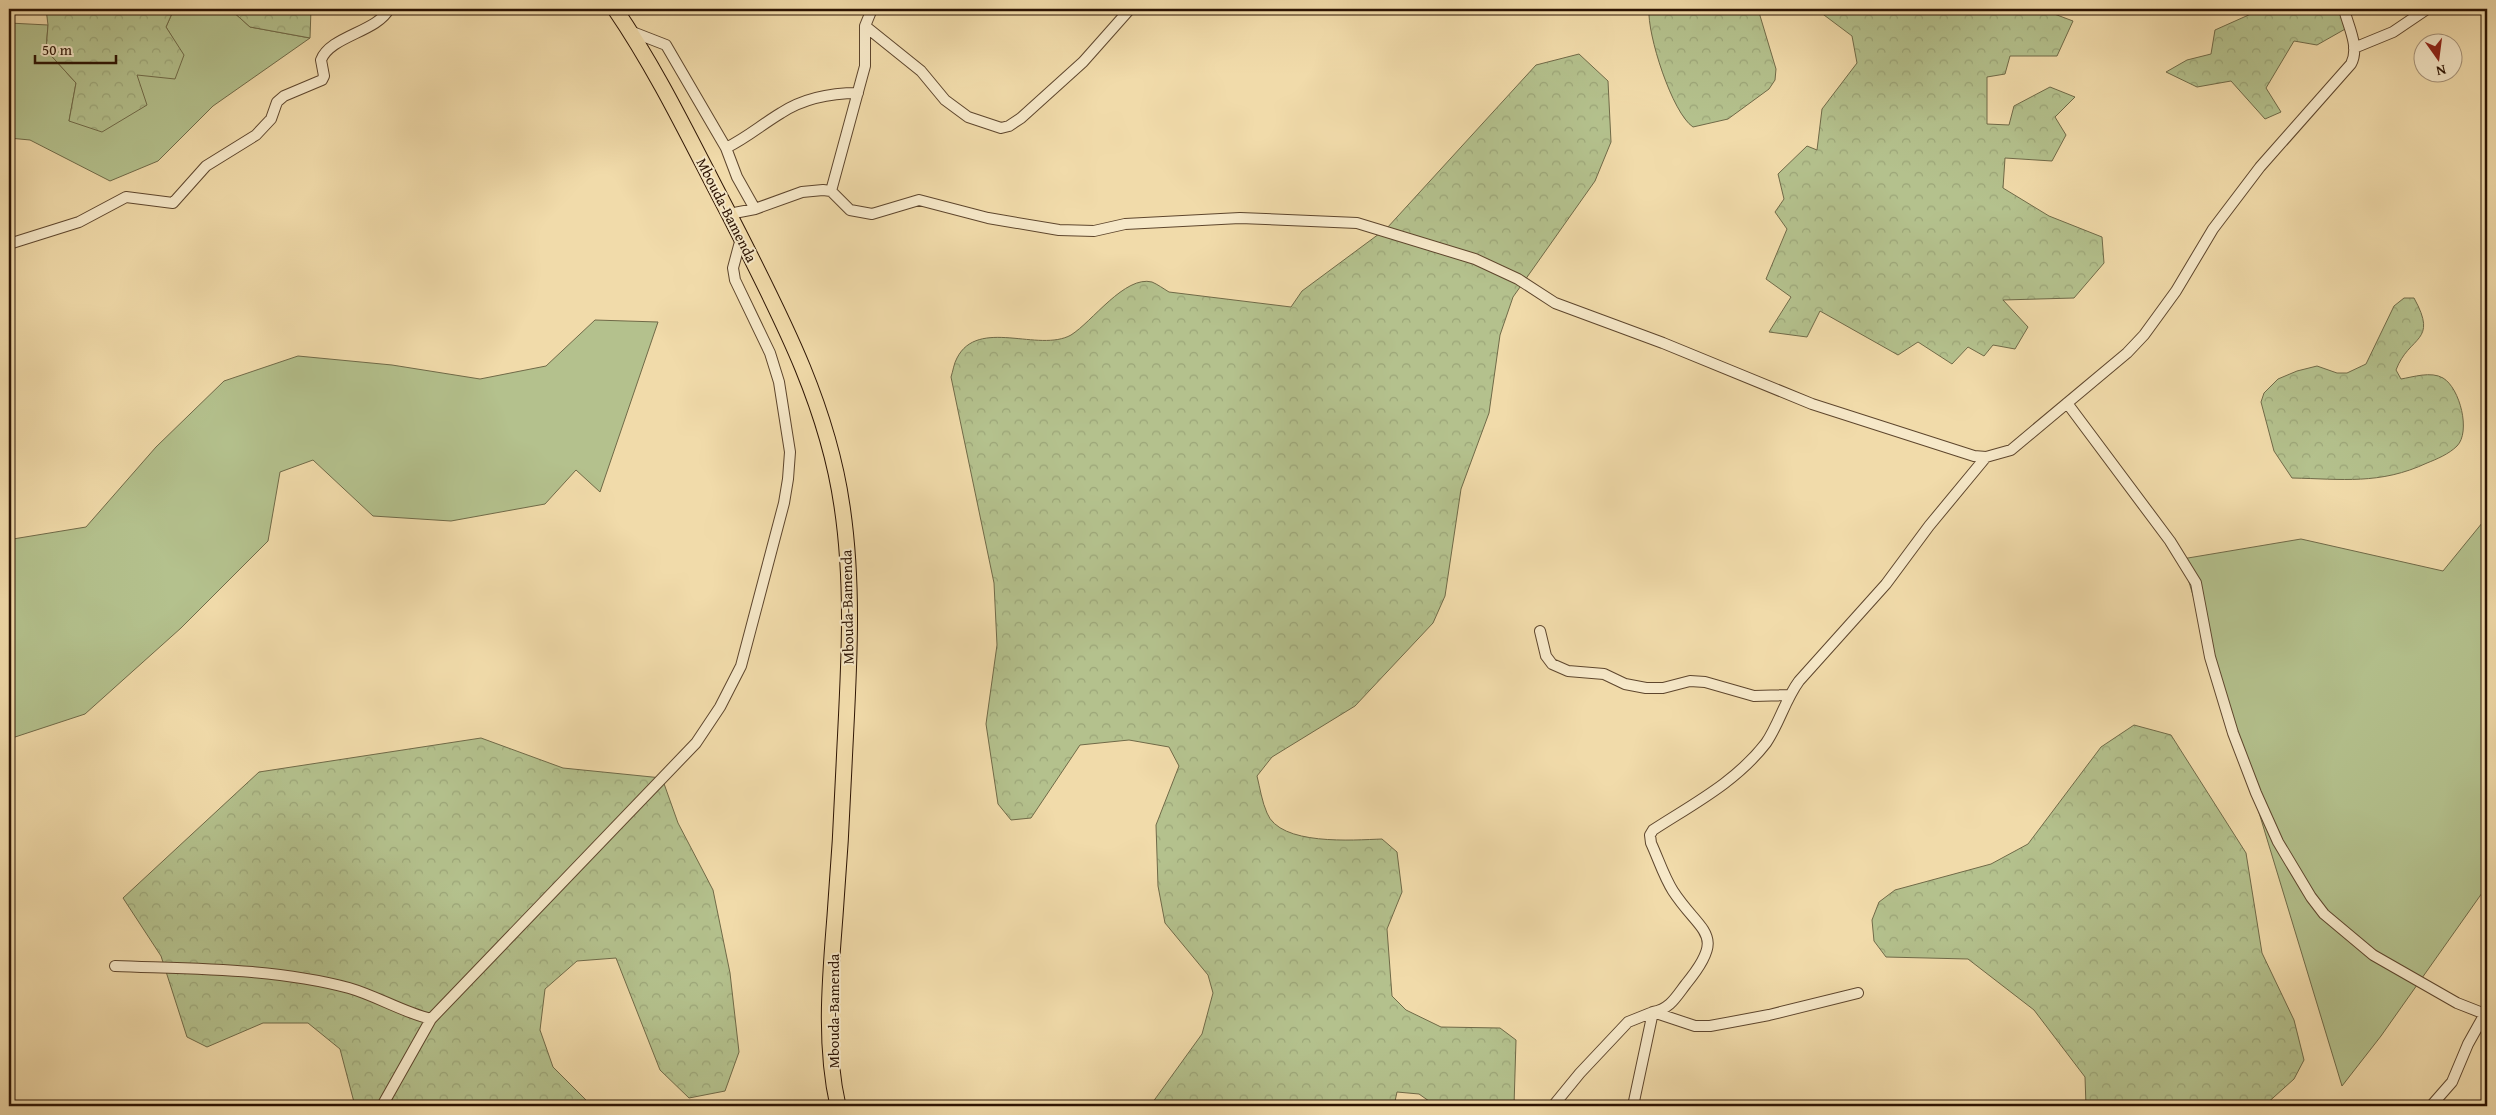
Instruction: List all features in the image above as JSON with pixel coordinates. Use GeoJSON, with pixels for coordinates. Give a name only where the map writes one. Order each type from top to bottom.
{"type":"FeatureCollection","features":[{"type":"Feature","properties":{"kind":"highway","name":"Mbouda-Bamenda"},"geometry":{"type":"LineString","coordinates":[[615,9],[672,102],[769,293],[810,382],[830,446],[842,505],[850,576],[842,816],[830,981],[830,1045],[838,1106]]}},
{"type":"Feature","properties":{"kind":"street"},"geometry":{"type":"LineString","coordinates":[[9,244],[79,222],[126,197],[173,203],[206,166],[256,136],[270,119],[277,102],[284,96],[322,80],[324,76],[321,60],[328,50],[378,20],[389,9]]}},
{"type":"Feature","properties":{"kind":"street"},"geometry":{"type":"LineString","coordinates":[[831,191],[865,66],[865,26],[872,9]]}},
{"type":"Feature","properties":{"kind":"street"},"geometry":{"type":"LineString","coordinates":[[865,26],[921,71],[945,100],[968,117],[1001,128],[1010,126],[1083,62],[1130,9]]}},
{"type":"Feature","properties":{"kind":"street"},"geometry":{"type":"LineString","coordinates":[[728,214],[754,209],[802,192],[831,191],[850,210],[872,214],[919,200],[988,218],[1059,230],[1094,231],[1125,224],[1240,218],[1356,223],[1475,259],[1518,279],[1555,303],[1664,343],[1812,404],[1974,456],[1986,457],[2011,450],[2127,353],[2144,335],[2176,291],[2213,229],[2260,167],[2351,64],[2355,56],[2354,48],[2344,9]]}},
{"type":"Feature","properties":{"kind":"street"},"geometry":{"type":"LineString","coordinates":[[2354,48],[2393,32],[2427,9]]}},
{"type":"Feature","properties":{"kind":"street"},"geometry":{"type":"LineString","coordinates":[[630,31],[666,45],[726,148],[737,177],[754,209]]}},
{"type":"Feature","properties":{"kind":"street"},"geometry":{"type":"LineString","coordinates":[[726,148],[747,138],[781,112],[802,101],[837,93],[858,93]]}},
{"type":"Feature","properties":{"kind":"street"},"geometry":{"type":"LineString","coordinates":[[382,1106],[431,1019],[696,743],[720,707],[741,666],[784,503],[790,452],[779,382],[770,353],[735,280],[734,262],[741,238]]}},
{"type":"Feature","properties":{"kind":"street"},"geometry":{"type":"LineString","coordinates":[[2067,403],[2170,541],[2196,583],[2210,657],[2233,734],[2278,842],[2311,896],[2324,914],[2373,955],[2458,1003],[2486,1012],[2468,1044],[2452,1082],[2430,1106]]}},
{"type":"Feature","properties":{"kind":"street"},"geometry":{"type":"LineString","coordinates":[[1553,1106],[1580,1073],[1628,1022],[1653,1012],[1665,1010],[1702,965],[1708,953],[1708,942],[1698,921],[1683,906],[1672,889],[1651,843],[1650,835],[1653,830],[1710,795],[1732,778],[1766,742],[1789,695],[1886,584],[1929,526],[1986,457]]}},
{"type":"Feature","properties":{"kind":"street"},"geometry":{"type":"LineString","coordinates":[[1540,632],[1546,656],[1552,664],[1568,671],[1604,674],[1625,684],[1646,688],[1663,688],[1690,681],[1704,682],[1754,696],[1789,695]]}},
{"type":"Feature","properties":{"kind":"street"},"geometry":{"type":"LineString","coordinates":[[115,966],[295,977],[351,989],[408,1014],[431,1019]]}},
{"type":"Feature","properties":{"kind":"street"},"geometry":{"type":"LineString","coordinates":[[1653,1012],[1695,1026],[1710,1026],[1788,1011],[1858,993]]}},
{"type":"Feature","properties":{"kind":"street"},"geometry":{"type":"LineString","coordinates":[[1633,1106],[1653,1012]]}},
{"type":"Feature","properties":{"kind":"green space"},"geometry":{"type":"Polygon","coordinates":[[[46,9],[174,9],[166,27],[184,55],[175,79],[137,75],[147,105],[102,132],[69,121],[76,83],[46,50],[48,25],[46,9]]]}},
{"type":"Feature","properties":{"kind":"green space"},"geometry":{"type":"Polygon","coordinates":[[[174,9],[230,9],[250,27],[310,38],[213,106],[158,161],[110,181],[30,140],[9,138],[9,23],[48,25],[46,50],[76,83],[69,121],[137,75],[183,55],[166,27],[174,9]]]}},
{"type":"Feature","properties":{"kind":"green space"},"geometry":{"type":"Polygon","coordinates":[[[230,9],[311,9],[310,38],[250,27],[230,9]]]}},
{"type":"Feature","properties":{"kind":"green space"},"geometry":{"type":"Polygon","coordinates":[[[1649,9],[1758,9],[1776,69],[1775,80],[1769,89],[1728,119],[1693,127],[1685,119],[1677,106],[1662,72],[1652,36],[1649,9]]]}},
{"type":"Feature","properties":{"kind":"green space"},"geometry":{"type":"Polygon","coordinates":[[[1816,9],[2041,9],[2073,21],[2057,56],[2010,56],[2005,74],[1987,77],[1987,124],[2009,125],[2014,106],[2050,87],[2075,97],[2055,117],[2066,135],[2052,161],[2005,158],[2003,188],[2049,216],[2102,237],[2104,263],[2074,298],[2003,300],[2028,327],[2015,349],[1993,345],[1984,356],[1968,347],[1952,364],[1918,342],[1898,355],[1820,311],[1807,337],[1769,332],[1791,297],[1766,279],[1787,229],[1775,212],[1784,199],[1778,174],[1807,146],[1817,150],[1822,109],[1857,63],[1852,36],[1816,9]]]}},
{"type":"Feature","properties":{"kind":"green space"},"geometry":{"type":"Polygon","coordinates":[[[2262,9],[2343,9],[2347,28],[2317,45],[2294,41],[2266,88],[2281,112],[2265,119],[2231,81],[2197,87],[2166,72],[2187,60],[2211,54],[2215,30],[2262,9]]]}},
{"type":"Feature","properties":{"kind":"green space"},"geometry":{"type":"Polygon","coordinates":[[[1579,54],[1608,81],[1611,142],[1595,181],[1513,297],[1500,335],[1489,413],[1461,489],[1445,596],[1433,623],[1355,706],[1272,757],[1257,776],[1267,813],[1274,824],[1286,831],[1318,839],[1382,839],[1397,852],[1402,892],[1387,929],[1392,996],[1406,1010],[1441,1027],[1500,1028],[1516,1040],[1514,1106],[1436,1106],[1419,1094],[1397,1092],[1394,1106],[1150,1106],[1202,1034],[1213,993],[1208,975],[1165,923],[1158,886],[1156,825],[1179,766],[1169,747],[1129,740],[1080,745],[1031,818],[1011,820],[998,804],[986,724],[997,645],[994,583],[951,377],[956,360],[967,346],[979,340],[994,337],[1043,340],[1058,339],[1071,335],[1120,292],[1142,282],[1152,282],[1169,292],[1291,307],[1302,291],[1387,228],[1536,65],[1579,54]]]}},
{"type":"Feature","properties":{"kind":"green space"},"geometry":{"type":"Polygon","coordinates":[[[2404,298],[2414,298],[2424,323],[2423,331],[2419,338],[2408,350],[2396,370],[2401,379],[2433,375],[2443,378],[2449,383],[2459,400],[2462,411],[2463,431],[2457,446],[2443,456],[2393,475],[2361,479],[2292,478],[2274,451],[2261,402],[2264,393],[2278,379],[2297,371],[2317,366],[2337,373],[2347,373],[2366,364],[2394,306],[2404,298]]]}},
{"type":"Feature","properties":{"kind":"green space"},"geometry":{"type":"Polygon","coordinates":[[[595,320],[658,322],[600,492],[576,470],[545,504],[451,521],[373,516],[313,460],[280,472],[268,541],[181,628],[85,714],[9,739],[9,537],[13,539],[86,527],[156,447],[224,381],[298,356],[392,365],[480,379],[546,366],[595,320]]]}},
{"type":"Feature","properties":{"kind":"green space"},"geometry":{"type":"Polygon","coordinates":[[[2487,517],[2487,886],[2381,1036],[2342,1086],[2182,559],[2301,539],[2443,571],[2487,517]]]}},
{"type":"Feature","properties":{"kind":"green space"},"geometry":{"type":"Polygon","coordinates":[[[2134,725],[2171,735],[2246,853],[2262,953],[2294,1020],[2304,1060],[2294,1079],[2264,1106],[2086,1106],[2085,1077],[2034,1010],[1968,959],[1886,957],[1874,941],[1872,920],[1879,902],[1895,890],[1991,864],[2028,844],[2101,747],[2134,725]]]}},
{"type":"Feature","properties":{"kind":"green space"},"geometry":{"type":"Polygon","coordinates":[[[481,738],[563,768],[662,778],[678,823],[713,890],[730,973],[739,1052],[725,1091],[689,1098],[660,1070],[616,958],[577,961],[545,989],[540,1030],[553,1067],[592,1106],[355,1106],[340,1049],[308,1023],[263,1023],[207,1047],[187,1037],[161,956],[123,898],[259,772],[481,738]]]}}]}
